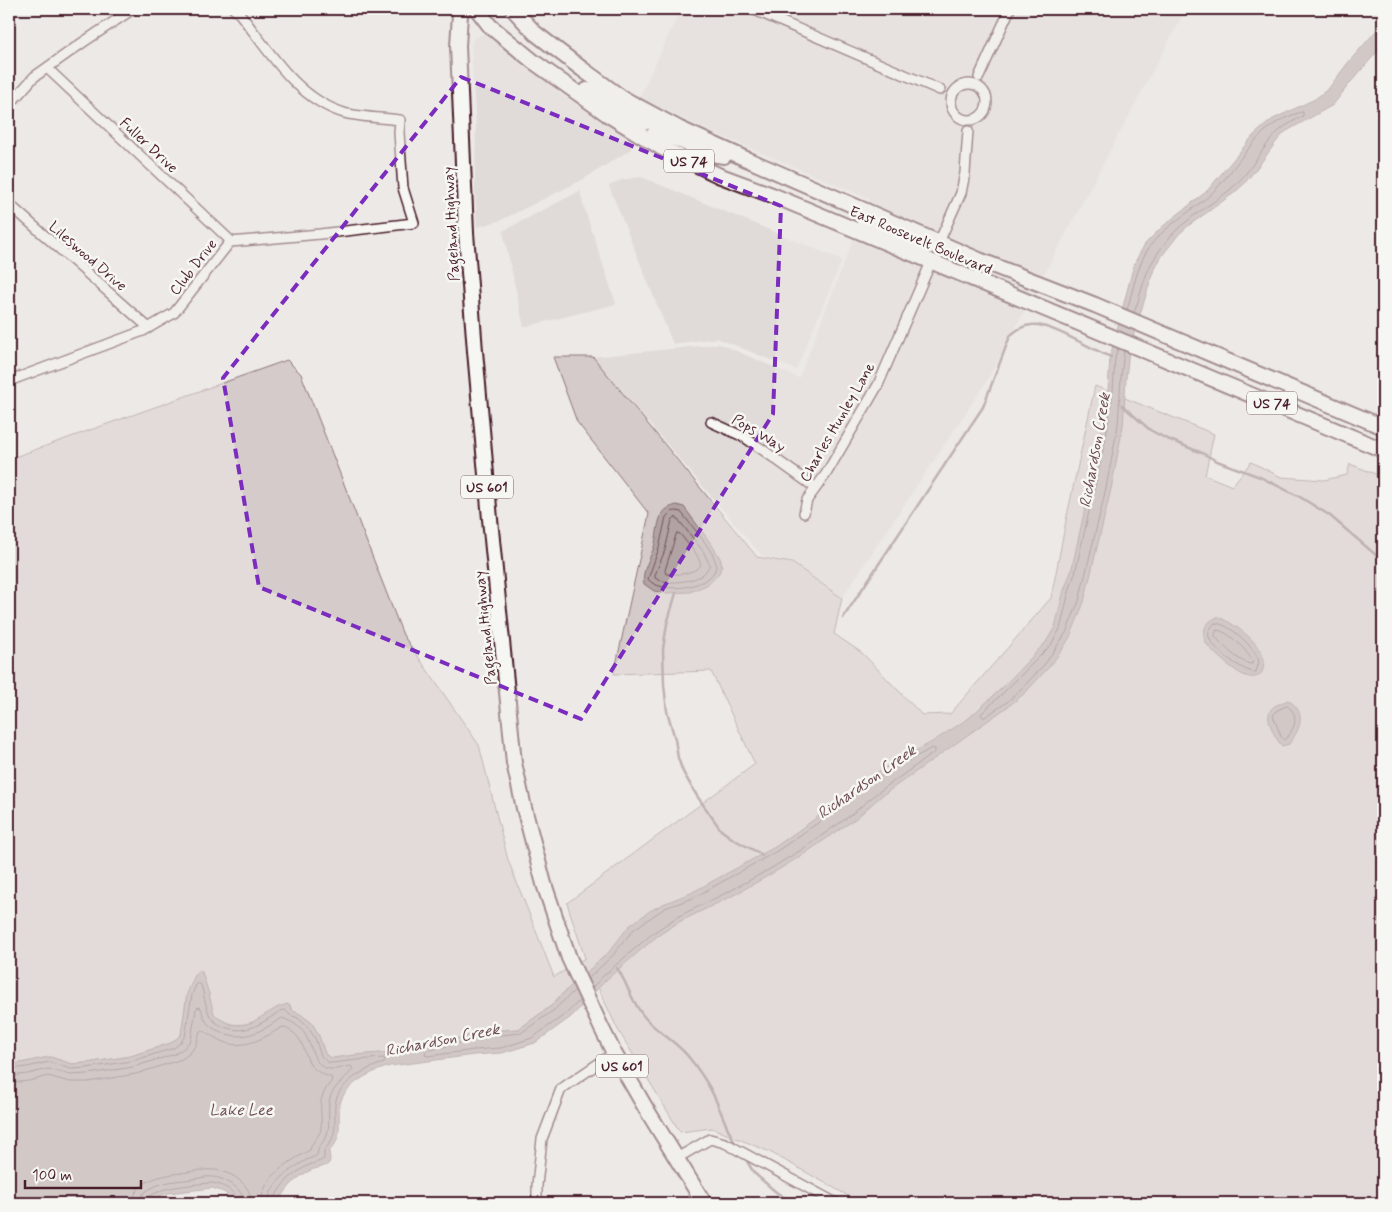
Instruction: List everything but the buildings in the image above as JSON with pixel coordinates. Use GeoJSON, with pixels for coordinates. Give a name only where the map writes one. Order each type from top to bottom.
{"type":"FeatureCollection","features":[{"type":"Feature","properties":{"kind":"highway","name":"Pageland Highway"},"geometry":{"type":"LineString","coordinates":[[463,9],[460,14],[458,46],[467,242],[490,519],[514,763],[544,884],[570,958],[614,1053],[704,1203]]}},
{"type":"Feature","properties":{"kind":"highway","name":"East Roosevelt Boulevard"},"geometry":{"type":"LineString","coordinates":[[477,9],[490,26],[542,68],[607,114],[662,148],[718,175],[772,195],[1383,450]]}},
{"type":"Feature","properties":{"kind":"highway","name":"East Roosevelt Boulevard"},"geometry":{"type":"LineString","coordinates":[[513,9],[535,32],[622,98],[678,128],[915,233],[1095,305],[1383,427]]}},
{"type":"Feature","properties":{"kind":"highway"},"geometry":{"type":"LineString","coordinates":[[542,68],[556,70],[643,123],[661,119]]}},
{"type":"Feature","properties":{"kind":"highway"},"geometry":{"type":"LineString","coordinates":[[648,140],[659,132],[712,154],[744,158]]}},
{"type":"Feature","properties":{"kind":"highway"},"geometry":{"type":"LineString","coordinates":[[803,208],[827,212],[850,219],[922,246],[930,246],[939,242]]}},
{"type":"Feature","properties":{"kind":"highway"},"geometry":{"type":"LineString","coordinates":[[931,262],[936,255],[944,254],[1013,279],[1052,288]]}},
{"type":"Feature","properties":{"kind":"highway"},"geometry":{"type":"LineString","coordinates":[[1307,418],[1330,421],[1383,441]]}},
{"type":"Feature","properties":{"kind":"street"},"geometry":{"type":"LineString","coordinates":[[9,105],[34,77],[133,9]]}},
{"type":"Feature","properties":{"kind":"street","name":"Club Drive"},"geometry":{"type":"LineString","coordinates":[[9,381],[143,331],[174,313],[230,242],[414,223],[403,188],[399,132],[400,120],[345,113],[326,106],[306,92],[286,73],[240,14],[234,9]]}},
{"type":"Feature","properties":{"kind":"street"},"geometry":{"type":"LineString","coordinates":[[752,9],[940,90],[951,101],[954,112],[958,116],[963,119],[975,119]]}},
{"type":"Feature","properties":{"kind":"street"},"geometry":{"type":"LineString","coordinates":[[971,84],[979,77],[1010,9]]}},
{"type":"Feature","properties":{"kind":"street","name":"Fuller Drive"},"geometry":{"type":"LineString","coordinates":[[47,68],[232,242]]}},
{"type":"Feature","properties":{"kind":"street"},"geometry":{"type":"LineString","coordinates":[[968,130],[986,106],[987,100],[979,77]]}},
{"type":"Feature","properties":{"kind":"street"},"geometry":{"type":"LineString","coordinates":[[951,101],[955,90],[965,84],[977,86],[983,91]]}},
{"type":"Feature","properties":{"kind":"street"},"geometry":{"type":"LineString","coordinates":[[940,90],[955,90]]}},
{"type":"Feature","properties":{"kind":"street"},"geometry":{"type":"LineString","coordinates":[[939,242],[961,193],[965,173],[968,130],[963,119]]}},
{"type":"Feature","properties":{"kind":"street","name":"Lileswood Drive"},"geometry":{"type":"LineString","coordinates":[[9,204],[149,328]]}},
{"type":"Feature","properties":{"kind":"street","name":"Charles Hunley Lane"},"geometry":{"type":"LineString","coordinates":[[804,513],[806,500],[826,474],[878,385],[931,262]]}},
{"type":"Feature","properties":{"kind":"street","name":"Pops Way"},"geometry":{"type":"LineString","coordinates":[[712,422],[744,437],[816,488]]}},
{"type":"Feature","properties":{"kind":"street"},"geometry":{"type":"LineString","coordinates":[[536,1203],[542,1139],[561,1089],[614,1053]]}},
{"type":"Feature","properties":{"kind":"street"},"geometry":{"type":"LineString","coordinates":[[676,1158],[710,1139],[725,1143],[836,1203]]}},
{"type":"Feature","properties":{"kind":"highlighted area"},"geometry":{"type":"Polygon","coordinates":[[[461,77],[781,206],[773,414],[581,719],[259,587],[223,378],[461,77]]]}},
{"type":"Feature","properties":{"kind":"shaded area"},"geometry":{"type":"Polygon","coordinates":[[[681,9],[1186,9],[987,381],[842,598],[792,563],[762,556],[593,357],[720,344],[799,378],[869,199],[707,130],[639,98],[681,9]]]}},
{"type":"Feature","properties":{"kind":"shaded area"},"geometry":{"type":"Polygon","coordinates":[[[482,34],[493,38],[561,94],[627,136],[632,146],[630,150],[582,180],[499,221],[477,227],[475,188],[476,127],[471,45],[474,38],[482,34]]]}},
{"type":"Feature","properties":{"kind":"shaded area"},"geometry":{"type":"Polygon","coordinates":[[[641,177],[840,259],[841,263],[796,370],[717,338],[673,344],[609,186],[621,180],[641,177]]]}},
{"type":"Feature","properties":{"kind":"shaded area"},"geometry":{"type":"Polygon","coordinates":[[[580,191],[616,304],[524,327],[503,231],[580,191]]]}},
{"type":"Feature","properties":{"kind":"shaded area"},"geometry":{"type":"Polygon","coordinates":[[[553,357],[593,357],[757,557],[792,563],[842,598],[834,634],[862,653],[922,715],[950,714],[1051,598],[1095,386],[1214,434],[1205,475],[1232,486],[1251,462],[1281,477],[1324,480],[1347,475],[1350,464],[1383,477],[1383,1203],[861,1203],[770,1152],[712,1128],[680,1132],[617,1028],[590,970],[551,1006],[519,1029],[488,1031],[408,1051],[329,1057],[325,1054],[312,1023],[300,1014],[292,1011],[290,1005],[257,1021],[231,1024],[214,1014],[208,991],[187,994],[181,1035],[171,1043],[131,1056],[87,1063],[72,1064],[50,1057],[9,1065],[9,459],[287,360],[301,374],[403,635],[479,745],[508,860],[554,977],[585,958],[567,903],[755,764],[711,671],[614,674],[649,514],[577,422],[553,357]]]}},
{"type":"Feature","properties":{"kind":"water","name":"Lake Lee"},"geometry":{"type":"Polygon","coordinates":[[[1383,23],[1383,45],[1333,105],[1285,132],[1244,184],[1179,234],[1154,269],[1129,350],[1123,426],[1111,489],[1084,602],[1071,635],[1062,650],[1025,693],[880,797],[855,819],[804,854],[732,896],[679,922],[656,937],[606,980],[571,1017],[535,1043],[502,1053],[390,1066],[360,1079],[347,1090],[340,1104],[337,1141],[329,1151],[329,1163],[301,1176],[288,1188],[278,1203],[233,1203],[232,1199],[224,1192],[212,1188],[168,1193],[149,1203],[9,1203],[9,1065],[50,1057],[72,1064],[87,1063],[131,1056],[171,1043],[181,1035],[187,994],[198,971],[202,972],[214,1014],[220,1019],[232,1025],[243,1025],[251,1023],[278,1007],[288,1004],[293,1011],[312,1023],[325,1054],[333,1058],[408,1051],[488,1031],[519,1029],[551,1006],[609,952],[629,926],[650,911],[691,893],[775,847],[874,774],[932,742],[969,718],[1002,688],[1046,642],[1055,627],[1064,590],[1071,572],[1101,436],[1108,390],[1110,357],[1134,264],[1145,244],[1162,227],[1207,191],[1253,136],[1263,127],[1273,119],[1315,99],[1329,88],[1383,23]]]}},
{"type":"Feature","properties":{"kind":"water"},"geometry":{"type":"Polygon","coordinates":[[[676,505],[684,507],[712,545],[722,565],[719,573],[709,584],[690,592],[667,593],[654,591],[644,584],[645,570],[654,547],[661,516],[666,510],[676,505]]]}},
{"type":"Feature","properties":{"kind":"water"},"geometry":{"type":"Polygon","coordinates":[[[1218,617],[1238,628],[1256,645],[1264,659],[1263,669],[1259,675],[1249,677],[1242,674],[1220,658],[1207,645],[1204,637],[1205,628],[1210,621],[1218,617]]]}},
{"type":"Feature","properties":{"kind":"water"},"geometry":{"type":"Polygon","coordinates":[[[1288,700],[1298,710],[1300,721],[1299,727],[1289,744],[1282,746],[1272,729],[1269,715],[1273,707],[1288,700]]]}},
{"type":"Feature","properties":{"kind":"waterway"},"geometry":{"type":"LineString","coordinates":[[843,618],[983,407],[1010,336],[1025,326],[1039,325],[1059,332],[1111,357]]}},
{"type":"Feature","properties":{"kind":"waterway"},"geometry":{"type":"LineString","coordinates":[[1122,405],[1150,430],[1165,438],[1217,461],[1260,477],[1300,497],[1329,515],[1383,561]]}},
{"type":"Feature","properties":{"kind":"waterway"},"geometry":{"type":"LineString","coordinates":[[676,593],[667,624],[663,649],[667,711],[678,758],[683,772],[697,796],[721,830],[762,856]]}},
{"type":"Feature","properties":{"kind":"waterway"},"geometry":{"type":"LineString","coordinates":[[617,968],[641,1013],[684,1052],[701,1074],[711,1090],[737,1146]]}},
{"type":"Feature","properties":{"kind":"waterway"},"geometry":{"type":"LineString","coordinates":[[744,1156],[754,1173],[776,1192],[793,1203]]}},
{"type":"Feature","properties":{"kind":"water label","name":"Richardson Creek"},"geometry":{"type":"Point","coordinates":[1094,450]}},
{"type":"Feature","properties":{"kind":"water label","name":"Richardson Creek"},"geometry":{"type":"Point","coordinates":[866,781]}},
{"type":"Feature","properties":{"kind":"water label","name":"Richardson Creek"},"geometry":{"type":"Point","coordinates":[442,1039]}}]}
